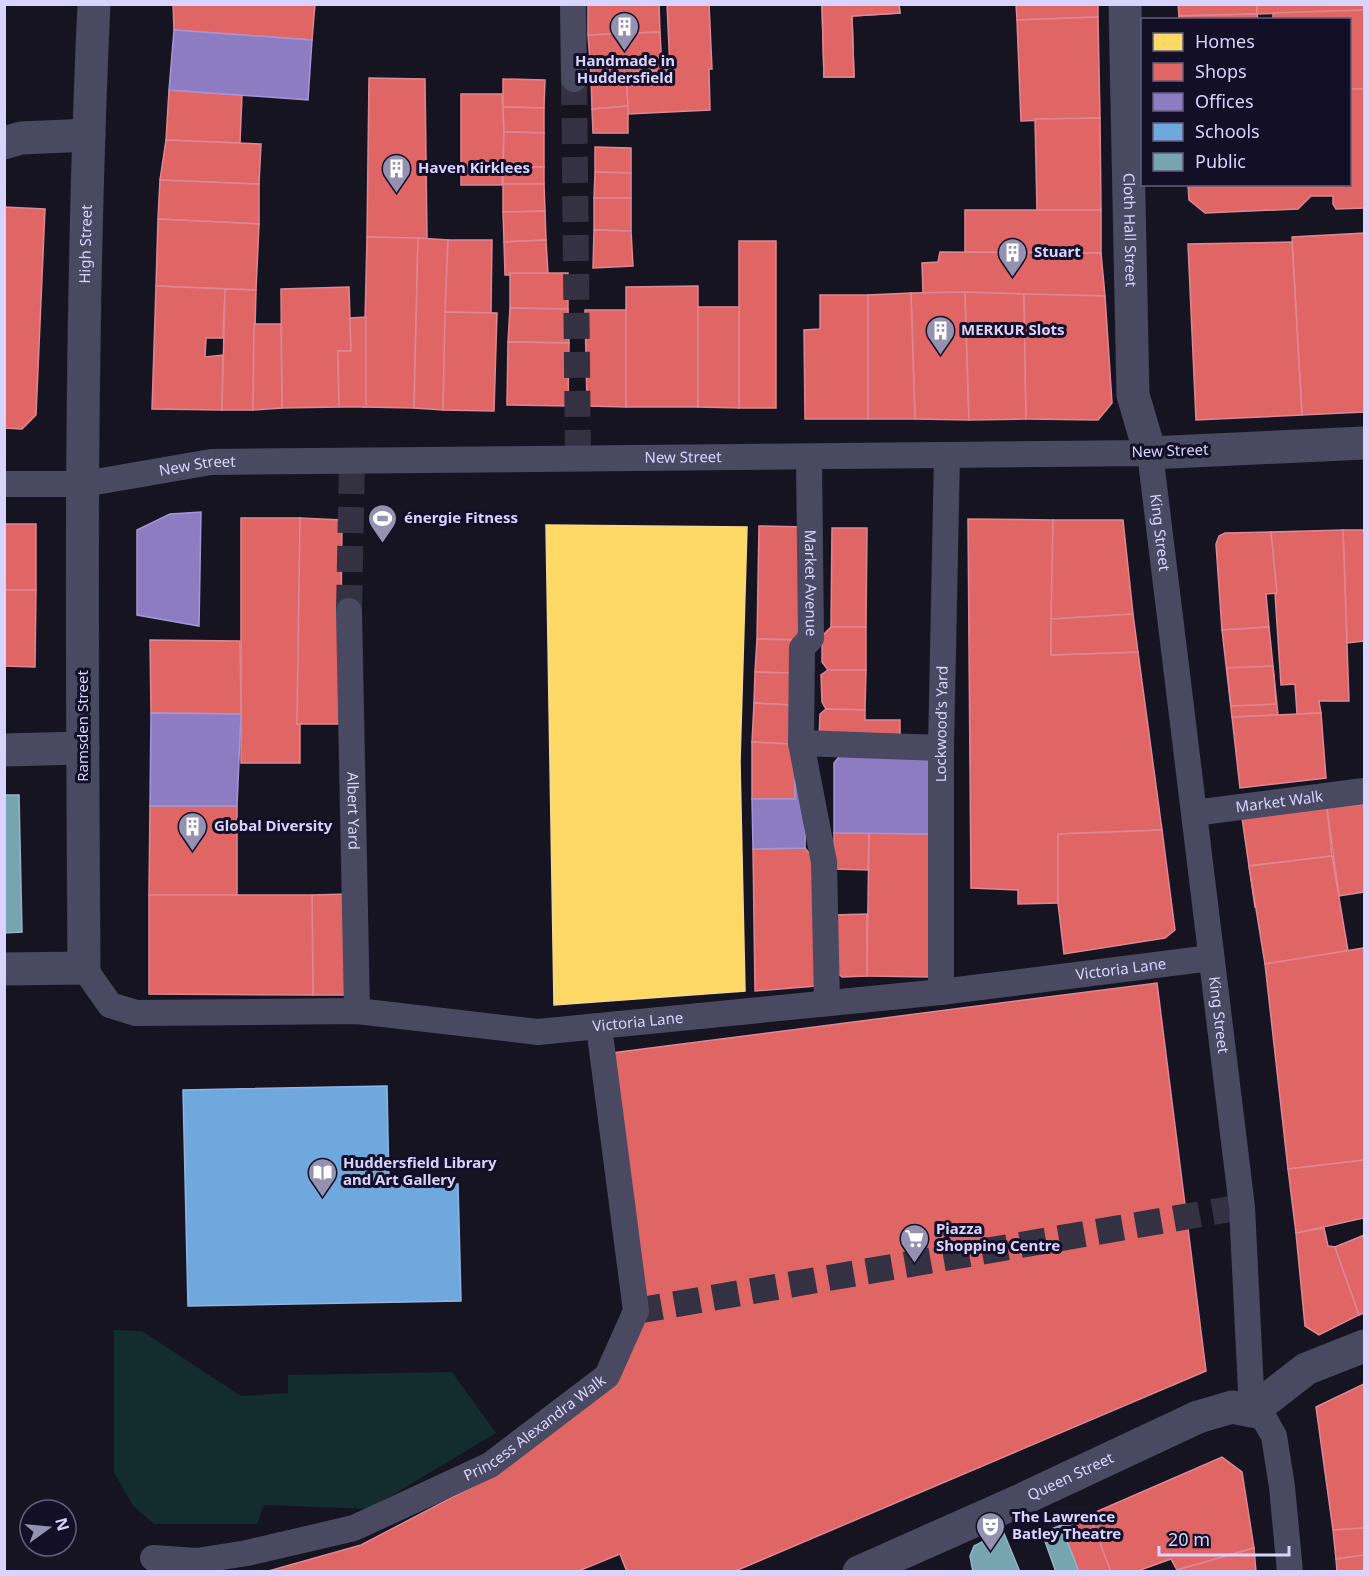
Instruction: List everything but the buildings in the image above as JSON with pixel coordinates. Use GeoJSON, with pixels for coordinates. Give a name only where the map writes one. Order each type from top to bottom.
{"type":"FeatureCollection","features":[{"type":"Feature","properties":{"kind":"street","name":"High Street"},"geometry":{"type":"LineString","coordinates":[[84,484],[89,135],[94,4]]}},
{"type":"Feature","properties":{"kind":"street"},"geometry":{"type":"LineString","coordinates":[[573,4],[574,79]]}},
{"type":"Feature","properties":{"kind":"street","name":"Cloth Hall Street"},"geometry":{"type":"LineString","coordinates":[[1125,4],[1133,395],[1150,453]]}},
{"type":"Feature","properties":{"kind":"street"},"geometry":{"type":"LineString","coordinates":[[4,142],[21,138],[89,135]]}},
{"type":"Feature","properties":{"kind":"street","name":"New Street"},"geometry":{"type":"LineString","coordinates":[[4,484],[84,484],[211,462],[1150,453],[1365,443]]}},
{"type":"Feature","properties":{"kind":"street","name":"King Street"},"geometry":{"type":"LineString","coordinates":[[1150,453],[1242,1207],[1252,1411]]}},
{"type":"Feature","properties":{"kind":"street","name":"Lockwood's Yard"},"geometry":{"type":"LineString","coordinates":[[941,992],[941,748],[947,455]]}},
{"type":"Feature","properties":{"kind":"street","name":"Market Avenue"},"geometry":{"type":"LineString","coordinates":[[809,457],[811,638],[802,648],[801,743],[824,862],[827,1003]]}},
{"type":"Feature","properties":{"kind":"street","name":"Ramsden Street"},"geometry":{"type":"LineString","coordinates":[[84,484],[84,968]]}},
{"type":"Feature","properties":{"kind":"street","name":"Albert Yard"},"geometry":{"type":"LineString","coordinates":[[349,611],[357,1011]]}},
{"type":"Feature","properties":{"kind":"street"},"geometry":{"type":"LineString","coordinates":[[801,743],[941,748]]}},
{"type":"Feature","properties":{"kind":"street"},"geometry":{"type":"LineString","coordinates":[[4,750],[83,748]]}},
{"type":"Feature","properties":{"kind":"street","name":"Market Walk"},"geometry":{"type":"LineString","coordinates":[[1194,813],[1365,791]]}},
{"type":"Feature","properties":{"kind":"street","name":"Victoria Lane"},"geometry":{"type":"LineString","coordinates":[[84,968],[110,1005],[136,1013],[357,1011],[537,1032],[941,992],[1211,958]]}},
{"type":"Feature","properties":{"kind":"street"},"geometry":{"type":"LineString","coordinates":[[4,969],[84,968]]}},
{"type":"Feature","properties":{"kind":"street","name":"Princess Alexandra Walk"},"geometry":{"type":"LineString","coordinates":[[153,1558],[207,1559],[247,1553],[354,1528],[490,1465],[607,1376],[636,1311],[599,1027]]}},
{"type":"Feature","properties":{"kind":"street"},"geometry":{"type":"LineString","coordinates":[[1290,1572],[1282,1487],[1274,1436],[1265,1420],[1252,1411],[1306,1369],[1365,1346]]}},
{"type":"Feature","properties":{"kind":"street","name":"Queen Street"},"geometry":{"type":"LineString","coordinates":[[859,1572],[1021,1500],[1198,1417],[1232,1407],[1252,1411]]}},
{"type":"Feature","properties":{"kind":"green space"},"geometry":{"type":"Polygon","coordinates":[[[114,1330],[142,1331],[241,1396],[288,1393],[288,1375],[452,1372],[496,1433],[369,1509],[264,1505],[257,1524],[154,1524],[133,1506],[114,1472],[114,1330]]]}},
{"type":"Feature","properties":{"kind":"tunnel"},"geometry":{"type":"LineString","coordinates":[[574,79],[578,459]]}},
{"type":"Feature","properties":{"kind":"tunnel"},"geometry":{"type":"LineString","coordinates":[[349,611],[352,461]]}},
{"type":"Feature","properties":{"kind":"tunnel"},"geometry":{"type":"LineString","coordinates":[[636,1311],[1242,1207]]}},
{"type":"Feature","properties":{"kind":"place","name":"Handmade in Huddersfield"},"geometry":{"type":"Point","coordinates":[625,52]}},
{"type":"Feature","properties":{"kind":"place","name":"Haven Kirklees"},"geometry":{"type":"Point","coordinates":[397,194]}},
{"type":"Feature","properties":{"kind":"place","name":"Stuart"},"geometry":{"type":"Point","coordinates":[1013,278]}},
{"type":"Feature","properties":{"kind":"place","name":"MERKUR Slots"},"geometry":{"type":"Point","coordinates":[940,356]}},
{"type":"Feature","properties":{"kind":"place","name":"énergie Fitness"},"geometry":{"type":"Point","coordinates":[383,544]}},
{"type":"Feature","properties":{"kind":"place","name":"Global Diversity"},"geometry":{"type":"Point","coordinates":[193,852]}},
{"type":"Feature","properties":{"kind":"place","name":"Huddersfield Library and Art Gallery"},"geometry":{"type":"Point","coordinates":[322,1198]}},
{"type":"Feature","properties":{"kind":"place","name":"Piazza Shopping Centre"},"geometry":{"type":"Point","coordinates":[915,1264]}},
{"type":"Feature","properties":{"kind":"place","name":"The Lawrence Batley Theatre"},"geometry":{"type":"Point","coordinates":[991,1552]}}]}
